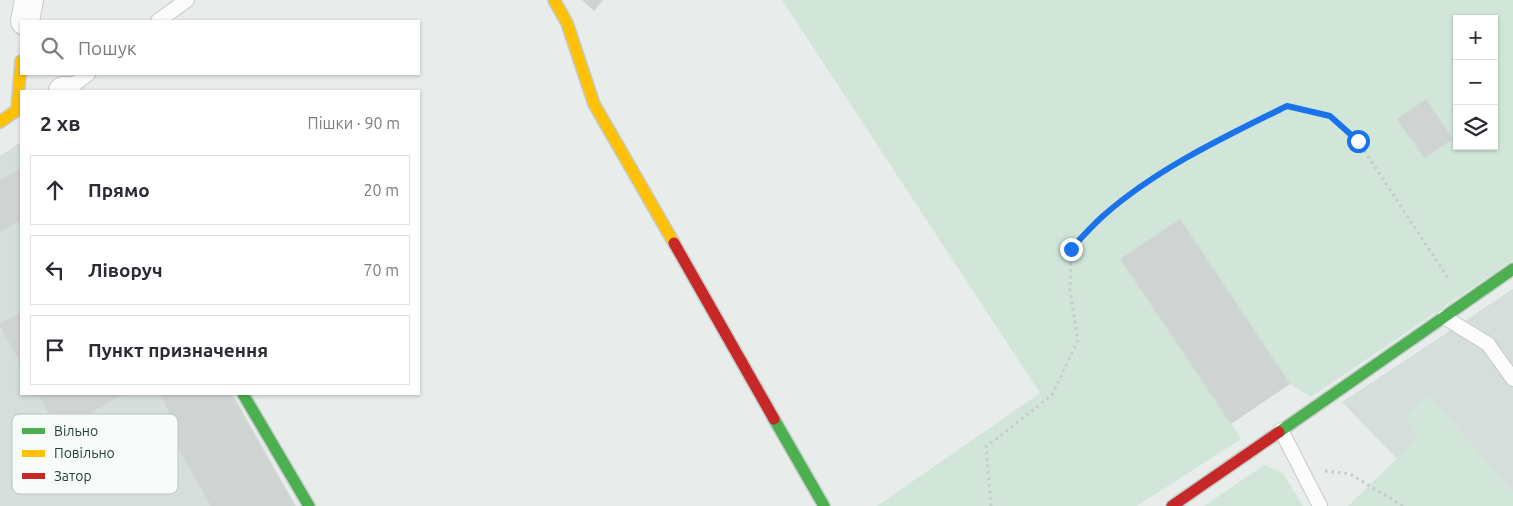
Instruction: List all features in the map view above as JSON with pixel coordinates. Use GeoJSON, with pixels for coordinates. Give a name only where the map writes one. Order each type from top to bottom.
{"type":"FeatureCollection","features":[{"type":"Feature","properties":{"kind":"street"},"geometry":{"type":"LineString","coordinates":[[554,0],[566,23],[594,104],[824,506]]}},
{"type":"Feature","properties":{"kind":"street"},"geometry":{"type":"LineString","coordinates":[[13,113],[20,68]]}},
{"type":"Feature","properties":{"kind":"street"},"geometry":{"type":"LineString","coordinates":[[1172,506],[1513,269]]}},
{"type":"Feature","properties":{"kind":"street"},"geometry":{"type":"LineString","coordinates":[[244,395],[309,506]]}},
{"type":"Feature","properties":{"kind":"lane"},"geometry":{"type":"LineString","coordinates":[[159,20],[187,0]]}},
{"type":"Feature","properties":{"kind":"lane"},"geometry":{"type":"LineString","coordinates":[[66,90],[87,75]]}},
{"type":"Feature","properties":{"kind":"lane"},"geometry":{"type":"LineString","coordinates":[[1444,317],[1488,344],[1513,379]]}},
{"type":"Feature","properties":{"kind":"lane"},"geometry":{"type":"LineString","coordinates":[[1281,430],[1320,506]]}},
{"type":"Feature","properties":{"kind":"path"},"geometry":{"type":"LineString","coordinates":[[991,506],[986,447],[1052,396],[1078,340],[1070,291],[1071,249],[1103,216],[1140,188],[1220,138],[1287,106],[1330,116],[1358,141],[1465,302]]}},
{"type":"Feature","properties":{"kind":"path"},"geometry":{"type":"LineString","coordinates":[[1301,468],[1350,474],[1403,506]]}},
{"type":"Feature","properties":{"kind":"shaded area"},"geometry":{"type":"Polygon","coordinates":[[[20,143],[20,395],[234,395],[296,506],[0,506],[0,156],[20,143]]]}},
{"type":"Feature","properties":{"kind":"shaded area"},"geometry":{"type":"Polygon","coordinates":[[[1513,289],[1513,493],[1429,396],[1417,439],[1397,459],[1342,402],[1513,289]]]}},
{"type":"Feature","properties":{"kind":"green space"},"geometry":{"type":"Polygon","coordinates":[[[782,0],[1513,0],[1513,260],[1311,397],[1290,384],[1231,423],[1241,439],[1137,506],[877,506],[1040,393],[782,0]]]}},
{"type":"Feature","properties":{"kind":"green space"},"geometry":{"type":"Polygon","coordinates":[[[1429,395],[1513,493],[1513,506],[1348,506],[1417,439],[1405,416],[1429,395]]]}},
{"type":"Feature","properties":{"kind":"green space"},"geometry":{"type":"Polygon","coordinates":[[[1264,465],[1283,473],[1303,506],[1204,506],[1264,465]]]}},
{"type":"Feature","properties":{"kind":"building"},"geometry":{"type":"Polygon","coordinates":[[[582,0],[603,0],[594,11],[582,0]]]}},
{"type":"Feature","properties":{"kind":"building"},"geometry":{"type":"Polygon","coordinates":[[[1426,99],[1453,139],[1424,158],[1397,119],[1426,99]]]}},
{"type":"Feature","properties":{"kind":"building"},"geometry":{"type":"Polygon","coordinates":[[[20,169],[20,221],[0,232],[0,180],[20,169]]]}},
{"type":"Feature","properties":{"kind":"building"},"geometry":{"type":"Polygon","coordinates":[[[1180,219],[1290,384],[1231,424],[1120,259],[1180,219]]]}},
{"type":"Feature","properties":{"kind":"building"},"geometry":{"type":"Polygon","coordinates":[[[20,313],[20,362],[0,326],[0,324],[20,313]]]}},
{"type":"Feature","properties":{"kind":"building"},"geometry":{"type":"Polygon","coordinates":[[[39,395],[121,395],[88,414],[49,414],[39,395]]]}},
{"type":"Feature","properties":{"kind":"building"},"geometry":{"type":"Polygon","coordinates":[[[160,395],[232,395],[295,506],[211,506],[178,448],[178,414],[164,414],[169,411],[160,395]]]}},
{"type":"Feature","properties":{"kind":"traffic: fast"},"geometry":{"type":"LineString","coordinates":[[1279,432],[1513,269]]}},
{"type":"Feature","properties":{"kind":"traffic: fast"},"geometry":{"type":"LineString","coordinates":[[244,395],[309,506]]}},
{"type":"Feature","properties":{"kind":"traffic: fast"},"geometry":{"type":"LineString","coordinates":[[774,419],[824,506]]}},
{"type":"Feature","properties":{"kind":"traffic: slow"},"geometry":{"type":"LineString","coordinates":[[554,0],[567,23],[594,104],[674,243]]}},
{"type":"Feature","properties":{"kind":"traffic: slow"},"geometry":{"type":"LineString","coordinates":[[0,122],[17,110],[20,73]]}},
{"type":"Feature","properties":{"kind":"traffic: jam"},"geometry":{"type":"LineString","coordinates":[[674,243],[774,419]]}},
{"type":"Feature","properties":{"kind":"traffic: jam"},"geometry":{"type":"LineString","coordinates":[[1172,506],[1279,432]]}},
{"type":"Feature","properties":{"kind":"route"},"geometry":{"type":"LineString","coordinates":[[1071,249],[1103,216],[1140,188],[1220,138],[1287,106],[1330,116],[1358,141]]}}]}
